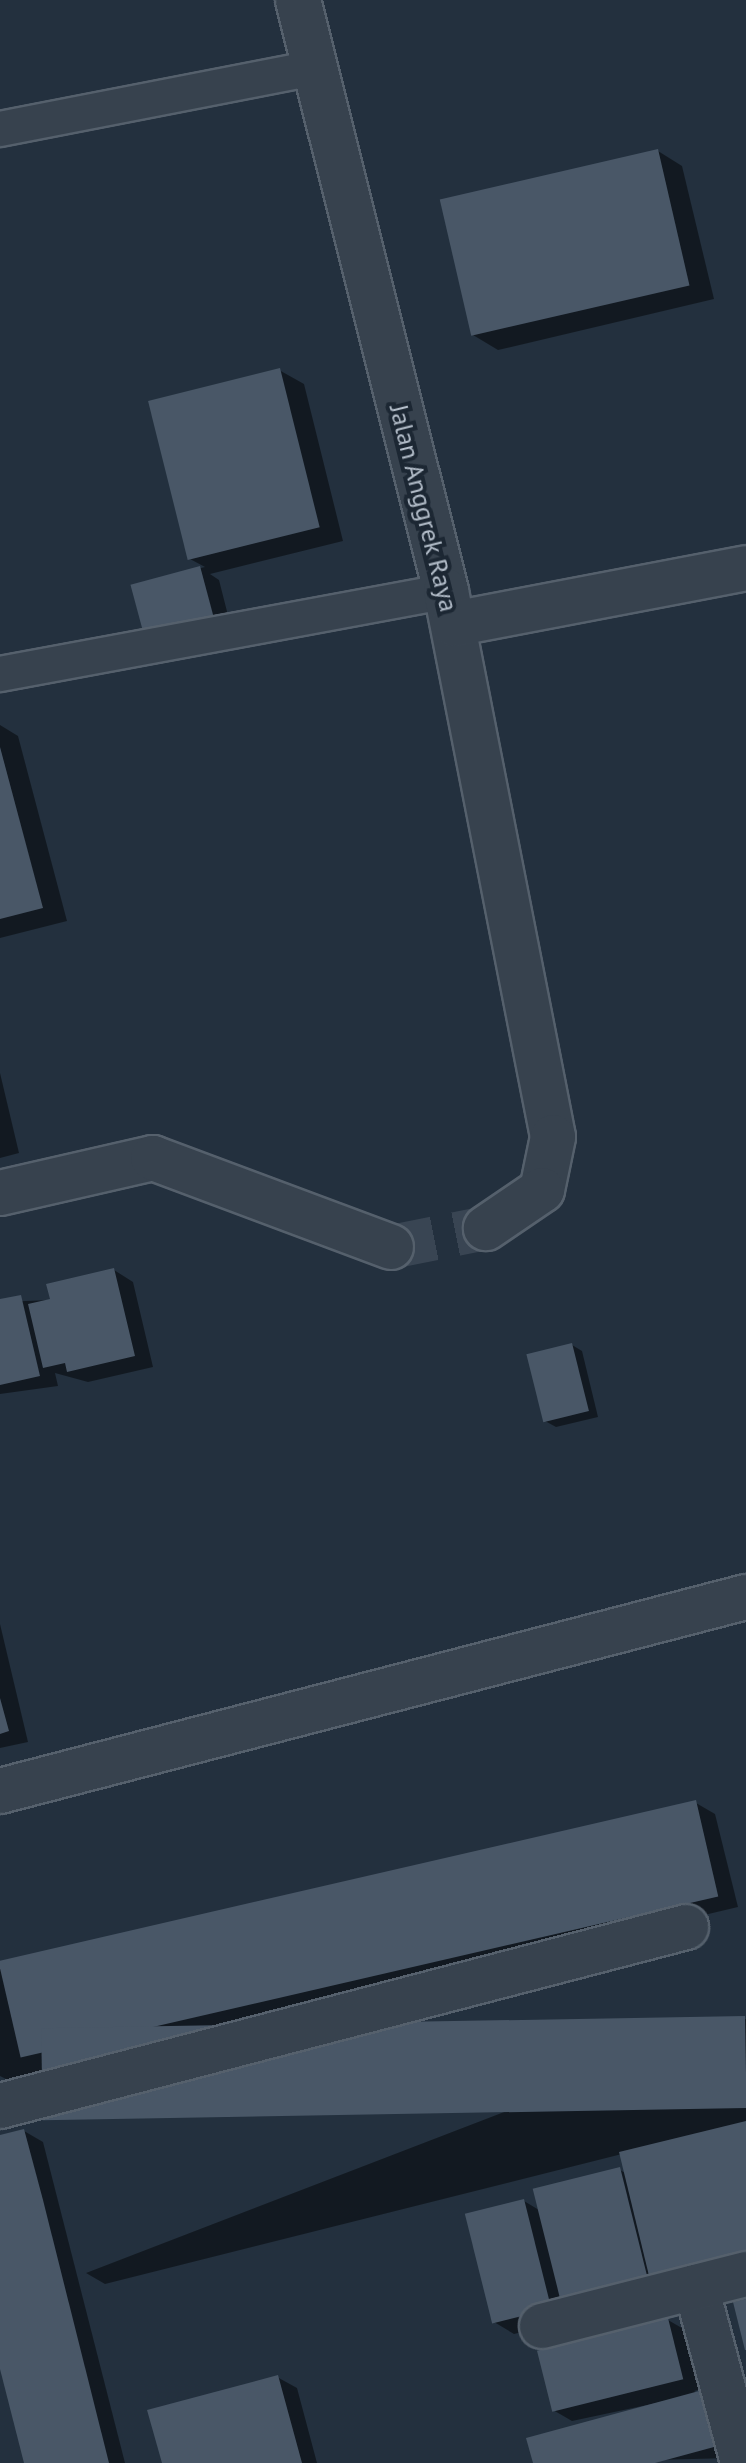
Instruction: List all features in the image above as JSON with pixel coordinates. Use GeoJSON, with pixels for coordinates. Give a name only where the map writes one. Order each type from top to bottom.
{"type":"FeatureCollection","features":[{"type":"Feature","properties":{"kind":"street","name":"Jalan Anggrek Raya"},"geometry":{"type":"LineString","coordinates":[[298,0],[449,607],[526,1021],[553,1137],[549,1174],[542,1190],[486,1228]]}},
{"type":"Feature","properties":{"kind":"street"},"geometry":{"type":"LineString","coordinates":[[449,607],[746,568]]}},
{"type":"Feature","properties":{"kind":"street"},"geometry":{"type":"LineString","coordinates":[[0,1193],[153,1158],[391,1247]]}},
{"type":"Feature","properties":{"kind":"street"},"geometry":{"type":"LineString","coordinates":[[0,1791],[746,1597]]}},
{"type":"Feature","properties":{"kind":"street"},"geometry":{"type":"LineString","coordinates":[[0,2106],[686,1927]]}},
{"type":"Feature","properties":{"kind":"street"},"geometry":{"type":"LineString","coordinates":[[542,2326],[746,2274]]}},
{"type":"Feature","properties":{"kind":"street"},"geometry":{"type":"LineString","coordinates":[[696,2287],[743,2463]]}},
{"type":"Feature","properties":{"kind":"lane"},"geometry":{"type":"LineString","coordinates":[[0,129],[315,68]]}},
{"type":"Feature","properties":{"kind":"lane"},"geometry":{"type":"LineString","coordinates":[[0,674],[449,607]]}},
{"type":"Feature","properties":{"kind":"building"},"geometry":{"type":"Polygon","coordinates":[[[658,149],[689,285],[471,336],[440,199],[658,149]]]}},
{"type":"Feature","properties":{"kind":"building"},"geometry":{"type":"Polygon","coordinates":[[[280,368],[320,527],[188,560],[148,401],[280,368]]]}},
{"type":"Feature","properties":{"kind":"building"},"geometry":{"type":"Polygon","coordinates":[[[200,566],[216,624],[146,643],[130,585],[200,566]]]}},
{"type":"Feature","properties":{"kind":"building"},"geometry":{"type":"Polygon","coordinates":[[[0,747],[43,908],[0,919],[0,747]]]}},
{"type":"Feature","properties":{"kind":"building"},"geometry":{"type":"Polygon","coordinates":[[[114,1268],[135,1356],[67,1372],[65,1363],[43,1368],[28,1304],[50,1299],[46,1284],[114,1268]]]}},
{"type":"Feature","properties":{"kind":"building"},"geometry":{"type":"Polygon","coordinates":[[[21,1295],[40,1376],[0,1385],[0,1299],[21,1295]]]}},
{"type":"Feature","properties":{"kind":"building"},"geometry":{"type":"Polygon","coordinates":[[[572,1343],[589,1411],[543,1422],[526,1354],[572,1343]]]}},
{"type":"Feature","properties":{"kind":"building"},"geometry":{"type":"Polygon","coordinates":[[[0,1698],[9,1731],[0,1734],[0,1698]]]}},
{"type":"Feature","properties":{"kind":"building"},"geometry":{"type":"Polygon","coordinates":[[[696,1800],[718,1896],[21,2058],[0,1961],[696,1800]]]}},
{"type":"Feature","properties":{"kind":"building"},"geometry":{"type":"Polygon","coordinates":[[[745,2016],[746,2108],[43,2120],[41,2028],[745,2016]]]}},
{"type":"Feature","properties":{"kind":"building"},"geometry":{"type":"Polygon","coordinates":[[[746,2121],[746,2260],[651,2284],[619,2152],[746,2121]]]}},
{"type":"Feature","properties":{"kind":"building"},"geometry":{"type":"Polygon","coordinates":[[[24,2129],[109,2463],[24,2463],[0,2369],[0,2135],[24,2129]]]}},
{"type":"Feature","properties":{"kind":"building"},"geometry":{"type":"Polygon","coordinates":[[[620,2167],[650,2285],[562,2307],[533,2189],[620,2167]]]}},
{"type":"Feature","properties":{"kind":"building"},"geometry":{"type":"Polygon","coordinates":[[[524,2199],[551,2309],[492,2323],[465,2214],[524,2199]]]}},
{"type":"Feature","properties":{"kind":"building"},"geometry":{"type":"Polygon","coordinates":[[[746,2299],[746,2350],[745,2350],[733,2302],[746,2299]]]}},
{"type":"Feature","properties":{"kind":"building"},"geometry":{"type":"Polygon","coordinates":[[[668,2318],[683,2379],[552,2412],[537,2351],[668,2318]]]}},
{"type":"Feature","properties":{"kind":"building"},"geometry":{"type":"Polygon","coordinates":[[[278,2375],[302,2463],[162,2463],[147,2410],[278,2375]]]}},
{"type":"Feature","properties":{"kind":"building"},"geometry":{"type":"Polygon","coordinates":[[[699,2391],[714,2447],[655,2463],[533,2463],[526,2438],[699,2391]]]}},
{"type":"Feature","properties":{"kind":"tunnel"},"geometry":{"type":"LineString","coordinates":[[391,1247],[486,1228]]}}]}
